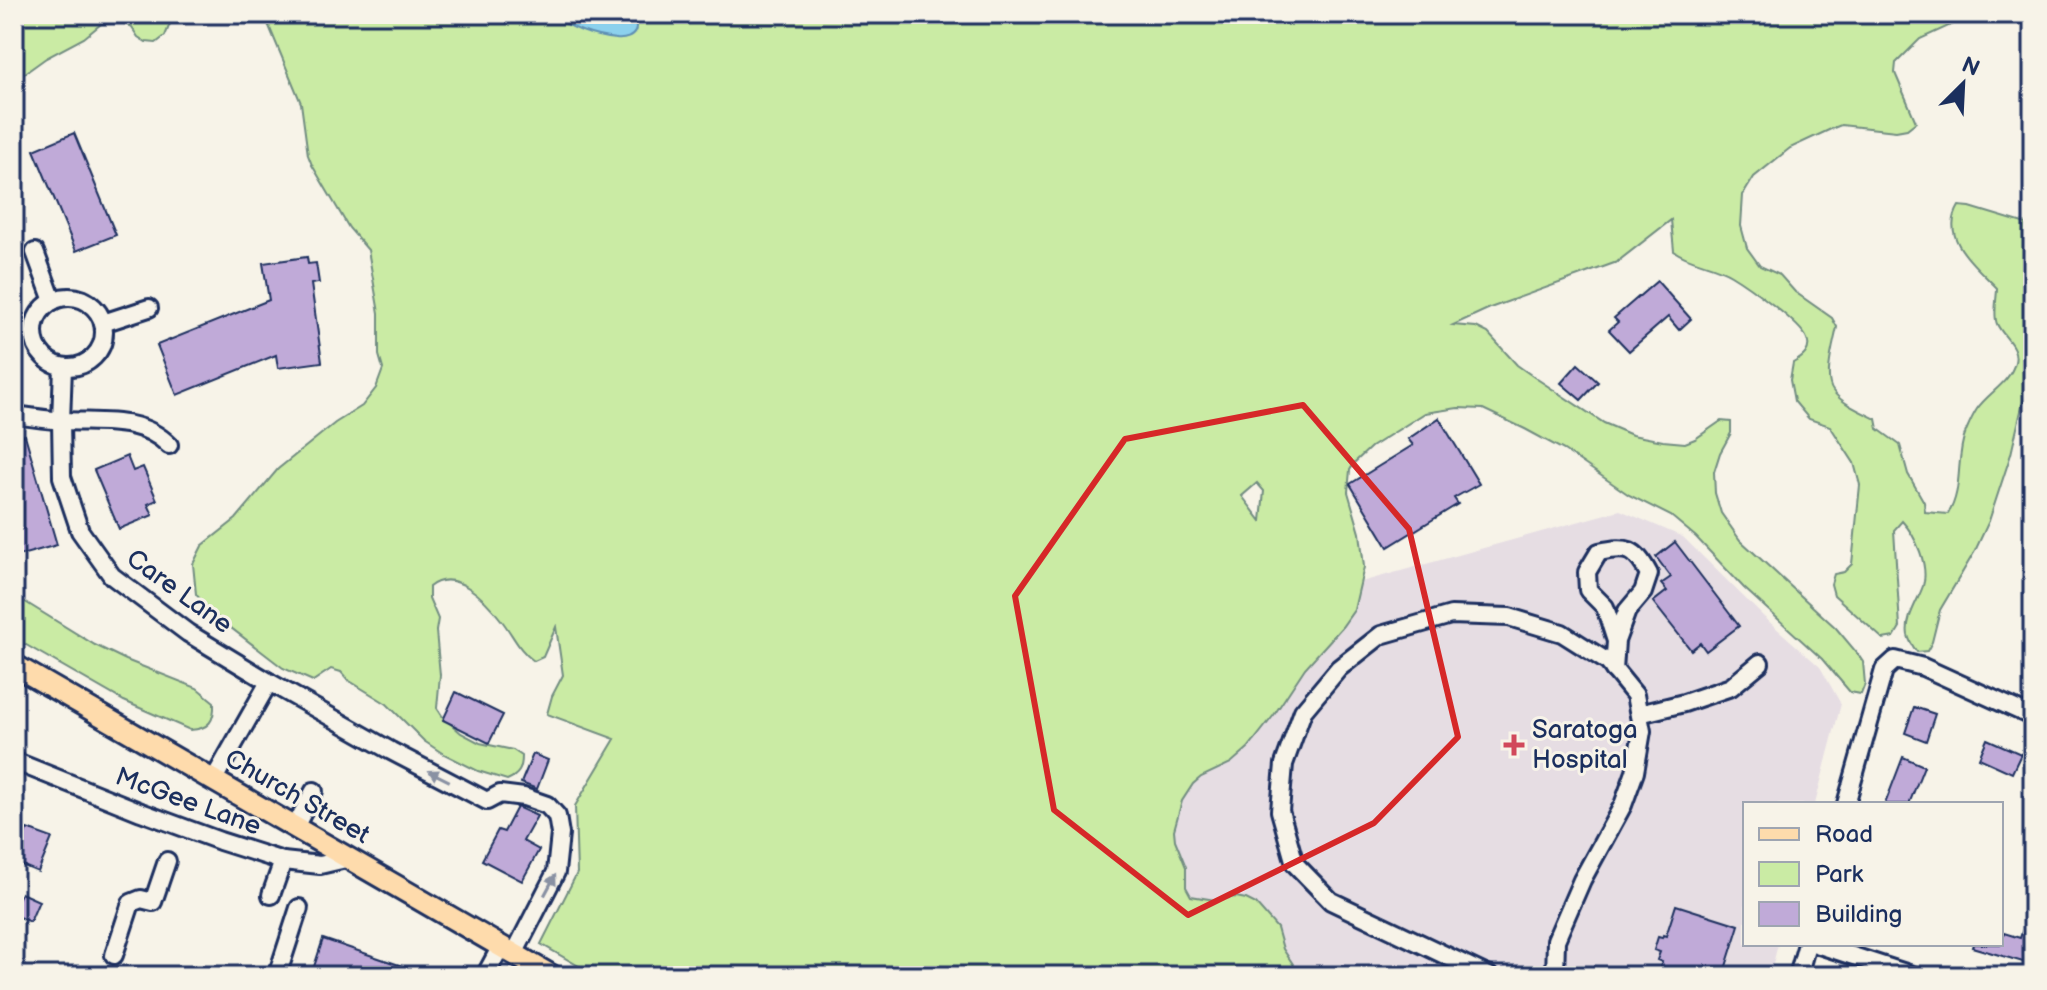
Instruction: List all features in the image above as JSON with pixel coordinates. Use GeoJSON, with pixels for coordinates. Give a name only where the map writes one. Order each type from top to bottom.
{"type":"FeatureCollection","features":[{"type":"Feature","properties":{"kind":"main road","name":"Church Street"},"geometry":{"type":"LineString","coordinates":[[14,665],[552,976]]}},
{"type":"Feature","properties":{"kind":"street"},"geometry":{"type":"LineString","coordinates":[[35,252],[53,301]]}},
{"type":"Feature","properties":{"kind":"street"},"geometry":{"type":"LineString","coordinates":[[63,297],[74,297],[92,305],[103,323],[102,346],[86,363],[75,367],[63,367],[44,357],[34,337],[38,316],[45,307],[63,297]]}},
{"type":"Feature","properties":{"kind":"street"},"geometry":{"type":"LineString","coordinates":[[103,323],[149,308]]}},
{"type":"Feature","properties":{"kind":"street","name":"Care Lane"},"geometry":{"type":"LineString","coordinates":[[63,367],[62,477],[80,531],[112,576],[188,633],[391,751],[487,801],[500,794],[524,797],[547,805],[557,816],[560,834],[556,872],[507,950]]}},
{"type":"Feature","properties":{"kind":"street"},"geometry":{"type":"LineString","coordinates":[[14,415],[61,421],[115,422],[145,428],[169,445]]}},
{"type":"Feature","properties":{"kind":"street"},"geometry":{"type":"LineString","coordinates":[[1614,670],[1616,641],[1627,611],[1643,592],[1649,574],[1640,557],[1620,548],[1599,552],[1587,572],[1588,590],[1605,607],[1616,641]]}},
{"type":"Feature","properties":{"kind":"street"},"geometry":{"type":"LineString","coordinates":[[1489,976],[1331,901],[1295,864],[1280,811],[1284,764],[1303,711],[1339,668],[1381,635],[1451,615],[1509,617],[1562,633],[1608,662],[1635,695],[1642,731],[1635,772],[1623,805],[1582,880],[1556,940],[1555,976]]}},
{"type":"Feature","properties":{"kind":"street"},"geometry":{"type":"LineString","coordinates":[[1847,802],[1884,670],[1895,660],[1923,667],[2033,717]]}},
{"type":"Feature","properties":{"kind":"street"},"geometry":{"type":"LineString","coordinates":[[1639,714],[1731,687],[1760,663]]}},
{"type":"Feature","properties":{"kind":"street"},"geometry":{"type":"LineString","coordinates":[[214,779],[269,682]]}},
{"type":"Feature","properties":{"kind":"street","name":"McGee Lane"},"geometry":{"type":"LineString","coordinates":[[14,761],[141,812],[283,861],[320,865],[350,858]]}},
{"type":"Feature","properties":{"kind":"street"},"geometry":{"type":"LineString","coordinates":[[295,827],[314,791]]}},
{"type":"Feature","properties":{"kind":"street"},"geometry":{"type":"LineString","coordinates":[[114,955],[131,903],[141,899],[153,902],[167,861]]}},
{"type":"Feature","properties":{"kind":"street"},"geometry":{"type":"LineString","coordinates":[[271,895],[283,861]]}},
{"type":"Feature","properties":{"kind":"street"},"geometry":{"type":"LineString","coordinates":[[277,976],[299,908]]}},
{"type":"Feature","properties":{"kind":"street"},"geometry":{"type":"LineString","coordinates":[[1798,976],[1806,946]]}},
{"type":"Feature","properties":{"kind":"street"},"geometry":{"type":"LineString","coordinates":[[1822,946],[1915,976]]}},
{"type":"Feature","properties":{"kind":"street"},"geometry":{"type":"LineString","coordinates":[[485,976],[507,950]]}},
{"type":"Feature","properties":{"kind":"highlighted area"},"geometry":{"type":"Polygon","coordinates":[[[1303,405],[1409,529],[1458,737],[1374,823],[1188,915],[1054,810],[1015,596],[1125,439],[1303,405]]]}},
{"type":"Feature","properties":{"kind":"shaded area","name":"Saratoga Hospital"},"geometry":{"type":"Polygon","coordinates":[[[1620,510],[1683,537],[1820,667],[1841,704],[1816,802],[1743,802],[1743,946],[1778,946],[1770,976],[1245,976],[1143,904],[1165,785],[1318,594],[1620,510]]]}},
{"type":"Feature","properties":{"kind":"green space"},"geometry":{"type":"Polygon","coordinates":[[[31,14],[174,14],[165,36],[156,43],[146,42],[122,22],[101,24],[14,81],[14,26],[31,14]]]}},
{"type":"Feature","properties":{"kind":"green space"},"geometry":{"type":"Polygon","coordinates":[[[264,14],[1965,14],[1951,25],[1920,39],[1896,63],[1895,73],[1916,122],[1907,129],[1896,131],[1841,125],[1790,148],[1754,177],[1743,195],[1741,226],[1747,248],[1760,266],[1780,275],[1795,292],[1832,318],[1837,327],[1830,360],[1830,385],[1842,400],[1876,419],[1878,429],[1900,445],[1908,474],[1924,502],[1925,512],[1948,514],[1956,494],[1967,428],[1977,409],[2009,376],[2016,356],[1996,320],[1997,288],[1970,261],[1957,241],[1954,218],[1959,206],[2033,226],[2033,385],[2023,402],[2011,454],[1989,521],[1940,610],[1927,651],[1917,652],[1908,635],[1910,616],[1923,586],[1923,561],[1902,521],[1894,530],[1900,627],[1894,637],[1883,639],[1834,595],[1831,584],[1834,574],[1844,572],[1852,564],[1860,485],[1854,463],[1830,426],[1809,419],[1794,401],[1790,380],[1793,363],[1807,351],[1807,339],[1785,315],[1738,280],[1724,271],[1674,251],[1671,220],[1617,262],[1490,308],[1453,325],[1476,327],[1488,333],[1517,365],[1604,423],[1632,435],[1685,443],[1721,421],[1731,422],[1731,433],[1714,472],[1715,493],[1721,513],[1740,540],[1836,628],[1857,653],[1863,662],[1865,684],[1861,694],[1850,692],[1822,659],[1671,516],[1629,495],[1564,450],[1483,409],[1458,408],[1425,413],[1371,447],[1350,470],[1348,492],[1360,533],[1364,567],[1354,610],[1305,668],[1248,748],[1231,763],[1193,784],[1182,801],[1174,830],[1186,867],[1186,887],[1191,896],[1215,900],[1236,897],[1256,904],[1277,928],[1283,949],[1301,976],[596,976],[541,944],[577,873],[575,806],[615,739],[547,714],[563,675],[556,627],[543,657],[534,661],[520,648],[479,595],[449,580],[429,587],[429,598],[438,619],[436,631],[440,675],[437,708],[461,733],[480,743],[513,750],[522,756],[519,771],[507,780],[478,771],[442,753],[424,741],[387,704],[348,680],[341,672],[331,669],[313,681],[283,668],[209,611],[196,594],[193,564],[202,546],[236,519],[278,469],[335,423],[362,406],[376,388],[383,369],[379,355],[379,313],[368,250],[349,228],[312,165],[301,103],[264,14]],[[1257,483],[1242,496],[1261,521],[1264,491],[1257,483]]]}},
{"type":"Feature","properties":{"kind":"green space"},"geometry":{"type":"Polygon","coordinates":[[[14,595],[95,645],[197,688],[214,702],[210,723],[190,730],[124,701],[14,638],[14,595]]]}},
{"type":"Feature","properties":{"kind":"water"},"geometry":{"type":"Polygon","coordinates":[[[552,14],[627,14],[636,28],[628,38],[608,38],[573,28],[552,14]]]}},
{"type":"Feature","properties":{"kind":"building"},"geometry":{"type":"Polygon","coordinates":[[[74,133],[116,235],[76,251],[34,150],[74,133]]]}},
{"type":"Feature","properties":{"kind":"building"},"geometry":{"type":"Polygon","coordinates":[[[307,257],[308,264],[316,263],[319,283],[311,284],[322,362],[278,368],[276,355],[177,395],[157,345],[269,300],[263,263],[307,257]]]}},
{"type":"Feature","properties":{"kind":"building"},"geometry":{"type":"Polygon","coordinates":[[[1657,281],[1691,319],[1679,330],[1668,317],[1629,351],[1609,330],[1618,322],[1614,318],[1657,281]]]}},
{"type":"Feature","properties":{"kind":"building"},"geometry":{"type":"Polygon","coordinates":[[[1578,364],[1598,382],[1581,400],[1561,383],[1578,364]]]}},
{"type":"Feature","properties":{"kind":"building"},"geometry":{"type":"Polygon","coordinates":[[[1439,418],[1479,484],[1454,498],[1458,504],[1388,547],[1350,484],[1413,445],[1408,439],[1439,418]]]}},
{"type":"Feature","properties":{"kind":"building"},"geometry":{"type":"Polygon","coordinates":[[[25,435],[57,545],[14,557],[14,438],[25,435]]]}},
{"type":"Feature","properties":{"kind":"building"},"geometry":{"type":"Polygon","coordinates":[[[127,456],[133,471],[143,467],[157,500],[148,504],[153,515],[119,529],[94,470],[127,456]]]}},
{"type":"Feature","properties":{"kind":"building"},"geometry":{"type":"Polygon","coordinates":[[[1675,542],[1739,626],[1706,651],[1700,643],[1691,650],[1653,602],[1667,591],[1661,584],[1671,577],[1656,557],[1675,542]]]}},
{"type":"Feature","properties":{"kind":"building"},"geometry":{"type":"Polygon","coordinates":[[[456,692],[503,715],[489,743],[443,720],[456,692]]]}},
{"type":"Feature","properties":{"kind":"building"},"geometry":{"type":"Polygon","coordinates":[[[1914,707],[1935,714],[1926,741],[1905,733],[1914,707]]]}},
{"type":"Feature","properties":{"kind":"building"},"geometry":{"type":"Polygon","coordinates":[[[1987,739],[2021,754],[2012,773],[1979,758],[1987,739]]]}},
{"type":"Feature","properties":{"kind":"building"},"geometry":{"type":"Polygon","coordinates":[[[533,754],[548,760],[537,789],[521,783],[533,754]]]}},
{"type":"Feature","properties":{"kind":"building"},"geometry":{"type":"Polygon","coordinates":[[[1903,757],[1924,766],[1910,802],[1886,802],[1903,757]]]}},
{"type":"Feature","properties":{"kind":"building"},"geometry":{"type":"Polygon","coordinates":[[[517,807],[537,816],[523,841],[539,850],[522,881],[482,860],[498,830],[504,832],[517,807]]]}},
{"type":"Feature","properties":{"kind":"building"},"geometry":{"type":"Polygon","coordinates":[[[27,829],[52,838],[38,872],[14,862],[27,829]]]}},
{"type":"Feature","properties":{"kind":"building"},"geometry":{"type":"Polygon","coordinates":[[[21,893],[39,901],[30,922],[14,915],[21,893]]]}},
{"type":"Feature","properties":{"kind":"building"},"geometry":{"type":"Polygon","coordinates":[[[1676,905],[1739,925],[1723,976],[1657,976],[1662,962],[1657,960],[1660,952],[1654,950],[1658,937],[1666,936],[1676,905]]]}},
{"type":"Feature","properties":{"kind":"building"},"geometry":{"type":"Polygon","coordinates":[[[2023,929],[2033,932],[2033,965],[1972,947],[2003,946],[2004,933],[2020,938],[2023,929]]]}},
{"type":"Feature","properties":{"kind":"building"},"geometry":{"type":"Polygon","coordinates":[[[323,939],[402,966],[399,976],[311,976],[323,939]]]}},
{"type":"Feature","properties":{"kind":"place","name":"Saratoga Hospital"},"geometry":{"type":"Point","coordinates":[1514,745]}}]}
